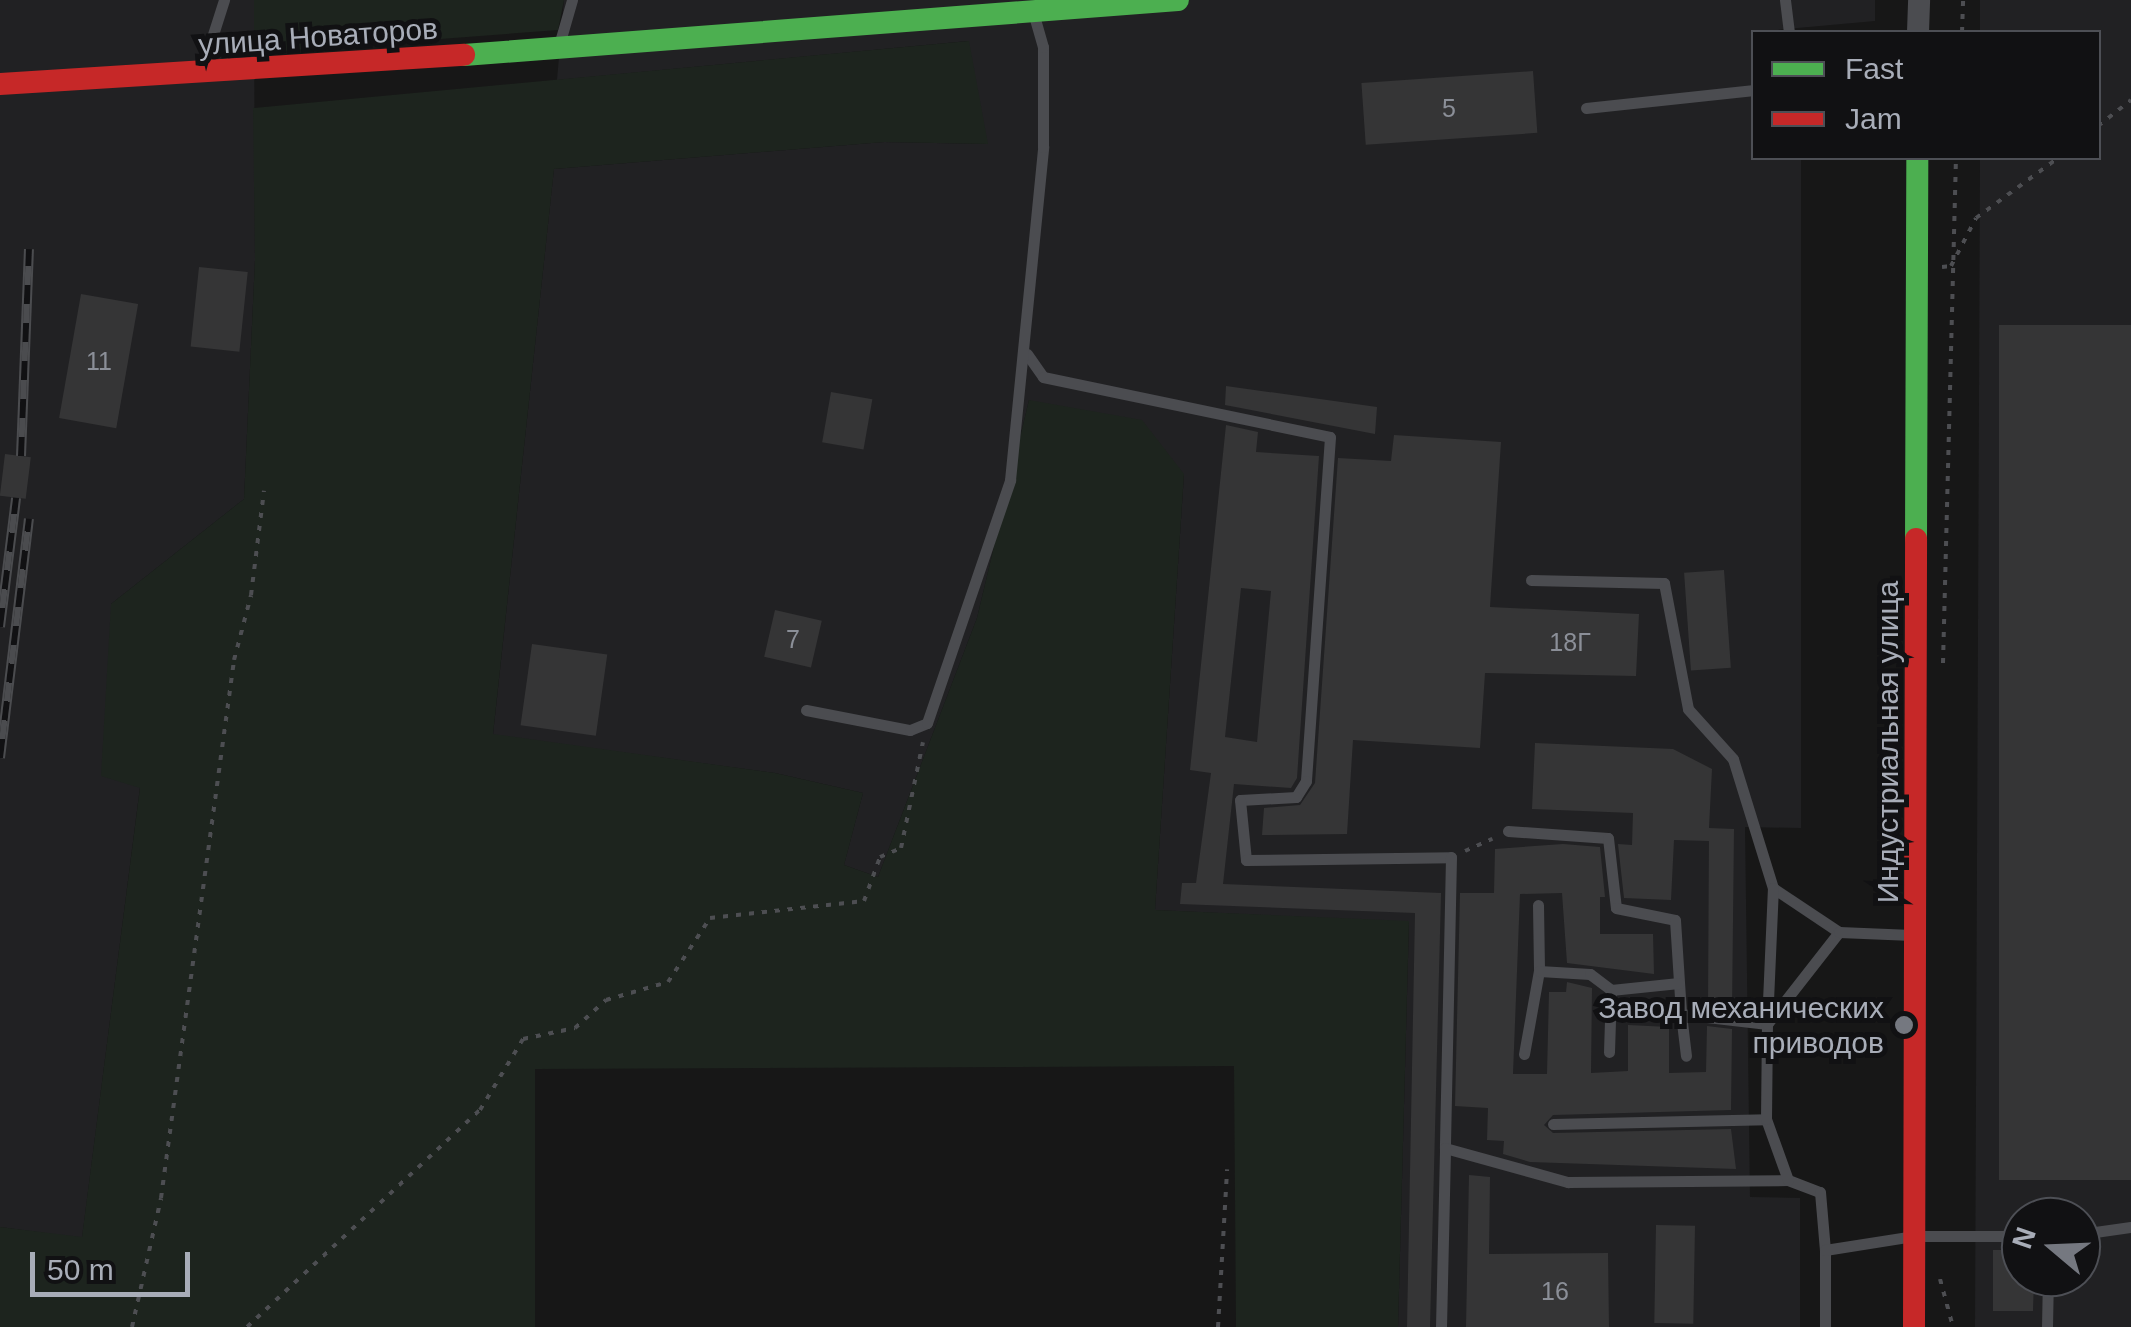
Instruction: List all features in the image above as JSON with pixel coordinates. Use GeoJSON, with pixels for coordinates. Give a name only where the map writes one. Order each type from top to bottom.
{"type":"FeatureCollection","features":[{"type":"Feature","properties":{"kind":"street","name":"улица Новаторов"},"geometry":{"type":"LineString","coordinates":[[0,84],[200,76],[1178,0]]}},
{"type":"Feature","properties":{"kind":"street"},"geometry":{"type":"LineString","coordinates":[[1918,30],[1920,0]]}},
{"type":"Feature","properties":{"kind":"street","name":"Индустриальная улица"},"geometry":{"type":"LineString","coordinates":[[1914,1327],[1917,160]]}},
{"type":"Feature","properties":{"kind":"lane"},"geometry":{"type":"LineString","coordinates":[[200,76],[224,0]]}},
{"type":"Feature","properties":{"kind":"lane"},"geometry":{"type":"LineString","coordinates":[[558,50],[572,0]]}},
{"type":"Feature","properties":{"kind":"lane"},"geometry":{"type":"LineString","coordinates":[[1784,0],[1789,30]]}},
{"type":"Feature","properties":{"kind":"lane"},"geometry":{"type":"LineString","coordinates":[[806,710],[910,730],[927,723],[1010,480],[1027,354],[1043,147],[1042,47],[1048,8]]}},
{"type":"Feature","properties":{"kind":"lane"},"geometry":{"type":"LineString","coordinates":[[1586,108],[1751,90]]}},
{"type":"Feature","properties":{"kind":"lane"},"geometry":{"type":"LineString","coordinates":[[1027,354],[1044,377],[1330,437],[1306,781],[1296,797],[1240,800],[1246,860],[1452,858],[1440,1327]]}},
{"type":"Feature","properties":{"kind":"lane"},"geometry":{"type":"LineString","coordinates":[[1532,580],[1664,583],[1688,709],[1733,759],[1773,888],[1766,1119],[1788,1180]]}},
{"type":"Feature","properties":{"kind":"lane"},"geometry":{"type":"LineString","coordinates":[[1508,831],[1608,838],[1616,908],[1675,920],[1686,1056]]}},
{"type":"Feature","properties":{"kind":"lane"},"geometry":{"type":"LineString","coordinates":[[1773,888],[1839,932],[1916,935]]}},
{"type":"Feature","properties":{"kind":"lane"},"geometry":{"type":"LineString","coordinates":[[1524,1054],[1539,971],[1538,905]]}},
{"type":"Feature","properties":{"kind":"lane"},"geometry":{"type":"LineString","coordinates":[[1767,1024],[1839,932]]}},
{"type":"Feature","properties":{"kind":"lane"},"geometry":{"type":"LineString","coordinates":[[1539,971],[1590,974],[1611,990],[1679,983]]}},
{"type":"Feature","properties":{"kind":"lane"},"geometry":{"type":"LineString","coordinates":[[1610,1052],[1611,990]]}},
{"type":"Feature","properties":{"kind":"lane"},"geometry":{"type":"LineString","coordinates":[[1680,1014],[1767,1024]]}},
{"type":"Feature","properties":{"kind":"lane"},"geometry":{"type":"LineString","coordinates":[[1553,1124],[1766,1119]]}},
{"type":"Feature","properties":{"kind":"lane"},"geometry":{"type":"LineString","coordinates":[[1445,1148],[1568,1182],[1788,1180],[1820,1192],[1825,1327]]}},
{"type":"Feature","properties":{"kind":"lane"},"geometry":{"type":"LineString","coordinates":[[2101,1231],[2131,1226]]}},
{"type":"Feature","properties":{"kind":"lane"},"geometry":{"type":"LineString","coordinates":[[1825,1250],[1913,1236],[2001,1236]]}},
{"type":"Feature","properties":{"kind":"lane"},"geometry":{"type":"LineString","coordinates":[[2047,1327],[2048,1297]]}},
{"type":"Feature","properties":{"kind":"path"},"geometry":{"type":"LineString","coordinates":[[1962,30],[1963,0]]}},
{"type":"Feature","properties":{"kind":"path"},"geometry":{"type":"LineString","coordinates":[[2101,124],[2131,100]]}},
{"type":"Feature","properties":{"kind":"path"},"geometry":{"type":"LineString","coordinates":[[1917,269],[1951,266],[1976,218],[2055,160]]}},
{"type":"Feature","properties":{"kind":"path"},"geometry":{"type":"LineString","coordinates":[[132,1327],[161,1198],[234,660],[251,595],[264,491]]}},
{"type":"Feature","properties":{"kind":"path"},"geometry":{"type":"LineString","coordinates":[[247,1327],[480,1110],[523,1039],[575,1028],[606,1000],[668,982],[710,918],[864,900],[880,857],[901,848],[927,723]]}},
{"type":"Feature","properties":{"kind":"path"},"geometry":{"type":"LineString","coordinates":[[1452,858],[1508,831]]}},
{"type":"Feature","properties":{"kind":"path"},"geometry":{"type":"LineString","coordinates":[[1218,1327],[1227,1168]]}},
{"type":"Feature","properties":{"kind":"path"},"geometry":{"type":"LineString","coordinates":[[1939,1275],[1952,1327]]}},
{"type":"Feature","properties":{"kind":"shaded area"},"geometry":{"type":"Polygon","coordinates":[[[0,0],[254,0],[255,260],[244,499],[111,604],[140,787],[82,1238],[0,1227],[0,0]]]}},
{"type":"Feature","properties":{"kind":"shaded area"},"geometry":{"type":"Polygon","coordinates":[[[254,0],[564,0],[558,30],[254,53],[254,0]]]}},
{"type":"Feature","properties":{"kind":"shaded area"},"geometry":{"type":"Polygon","coordinates":[[[564,0],[1875,0],[1875,21],[1751,30],[1751,160],[1801,160],[1801,828],[1745,827],[1750,1197],[1800,1198],[1800,1327],[1398,1327],[1409,922],[1155,910],[1184,475],[1029,400],[977,618],[878,877],[844,865],[863,793],[775,773],[493,735],[554,169],[884,142],[987,144],[968,41],[557,80],[564,0]]]}},
{"type":"Feature","properties":{"kind":"shaded area"},"geometry":{"type":"Polygon","coordinates":[[[1980,0],[2131,0],[2131,1327],[1975,1327],[1980,160],[2101,160],[2101,30],[1980,30],[1980,0]]]}},
{"type":"Feature","properties":{"kind":"shaded area"},"geometry":{"type":"Polygon","coordinates":[[[969,41],[988,144],[884,142],[554,169],[493,734],[775,773],[863,793],[844,865],[878,877],[977,618],[1029,400],[1142,420],[1184,474],[1155,910],[1409,921],[1398,1327],[1236,1327],[1234,1066],[535,1069],[535,1327],[0,1327],[0,1227],[82,1237],[140,788],[101,776],[111,604],[244,499],[255,260],[253,108],[969,41]]]}},
{"type":"Feature","properties":{"kind":"building"},"geometry":{"type":"Polygon","coordinates":[[[1533,71],[1537,133],[1366,145],[1361,83],[1533,71]]]}},
{"type":"Feature","properties":{"kind":"building"},"geometry":{"type":"Polygon","coordinates":[[[199,267],[248,272],[239,352],[191,347],[199,267]]]}},
{"type":"Feature","properties":{"kind":"building"},"geometry":{"type":"Polygon","coordinates":[[[81,294],[138,304],[116,428],[59,418],[81,294]]]}},
{"type":"Feature","properties":{"kind":"building"},"geometry":{"type":"Polygon","coordinates":[[[1999,325],[2131,325],[2131,1180],[1999,1180],[1999,325]]]}},
{"type":"Feature","properties":{"kind":"building"},"geometry":{"type":"Polygon","coordinates":[[[1226,386],[1377,407],[1375,434],[1225,405],[1226,386]]]}},
{"type":"Feature","properties":{"kind":"building"},"geometry":{"type":"Polygon","coordinates":[[[831,392],[872,399],[864,450],[822,442],[831,392]]]}},
{"type":"Feature","properties":{"kind":"building"},"geometry":{"type":"Polygon","coordinates":[[[1226,425],[1258,432],[1256,452],[1319,456],[1297,778],[1291,788],[1234,784],[1223,884],[1441,893],[1430,1327],[1407,1327],[1415,913],[1180,904],[1182,883],[1196,883],[1211,773],[1190,770],[1226,425]],[[1241,588],[1225,737],[1257,742],[1271,591],[1241,588]]]}},
{"type":"Feature","properties":{"kind":"building"},"geometry":{"type":"Polygon","coordinates":[[[1394,435],[1501,442],[1490,607],[1639,614],[1636,676],[1485,673],[1480,748],[1353,740],[1347,834],[1262,835],[1264,808],[1300,805],[1315,783],[1338,458],[1391,461],[1394,435]]]}},
{"type":"Feature","properties":{"kind":"building"},"geometry":{"type":"Polygon","coordinates":[[[5,454],[31,457],[26,499],[0,496],[5,454]]]}},
{"type":"Feature","properties":{"kind":"building"},"geometry":{"type":"Polygon","coordinates":[[[1724,570],[1731,668],[1691,671],[1684,573],[1724,570]]]}},
{"type":"Feature","properties":{"kind":"building"},"geometry":{"type":"Polygon","coordinates":[[[775,610],[822,621],[811,668],[764,657],[775,610]]]}},
{"type":"Feature","properties":{"kind":"building"},"geometry":{"type":"Polygon","coordinates":[[[532,644],[607,655],[596,736],[521,725],[532,644]]]}},
{"type":"Feature","properties":{"kind":"building"},"geometry":{"type":"Polygon","coordinates":[[[1535,743],[1673,749],[1712,769],[1709,828],[1734,829],[1732,1010],[1708,1008],[1709,841],[1674,840],[1671,900],[1624,898],[1618,844],[1632,845],[1633,813],[1532,809],[1535,743]]]}},
{"type":"Feature","properties":{"kind":"building"},"geometry":{"type":"Polygon","coordinates":[[[1563,844],[1600,847],[1605,897],[1600,897],[1600,934],[1653,934],[1654,974],[1567,963],[1562,893],[1520,894],[1513,1074],[1547,1074],[1549,992],[1566,992],[1567,982],[1592,988],[1591,1073],[1628,1071],[1628,1025],[1669,1027],[1669,1073],[1706,1072],[1707,1026],[1732,1029],[1731,1110],[1553,1115],[1544,1125],[1553,1133],[1731,1129],[1736,1169],[1530,1162],[1503,1154],[1504,1141],[1487,1140],[1488,1108],[1455,1106],[1460,893],[1494,893],[1495,849],[1563,844]]]}},
{"type":"Feature","properties":{"kind":"building"},"geometry":{"type":"Polygon","coordinates":[[[1469,1175],[1490,1177],[1489,1254],[1608,1253],[1609,1327],[1466,1327],[1469,1175]]]}},
{"type":"Feature","properties":{"kind":"building"},"geometry":{"type":"Polygon","coordinates":[[[1656,1225],[1695,1226],[1693,1324],[1654,1323],[1656,1225]]]}},
{"type":"Feature","properties":{"kind":"building"},"geometry":{"type":"Polygon","coordinates":[[[1993,1250],[2001,1250],[2001,1297],[2033,1297],[2033,1311],[1993,1311],[1993,1250]]]}},
{"type":"Feature","properties":{"kind":"railway"},"geometry":{"type":"LineString","coordinates":[[21,456],[29,249]]}},
{"type":"Feature","properties":{"kind":"railway"},"geometry":{"type":"LineString","coordinates":[[0,627],[16,498]]}},
{"type":"Feature","properties":{"kind":"railway"},"geometry":{"type":"LineString","coordinates":[[0,758],[29,519]]}},
{"type":"Feature","properties":{"kind":"traffic: fast"},"geometry":{"type":"LineString","coordinates":[[464,55],[1178,0]]}},
{"type":"Feature","properties":{"kind":"traffic: fast"},"geometry":{"type":"LineString","coordinates":[[1916,539],[1917,160]]}},
{"type":"Feature","properties":{"kind":"traffic: jam"},"geometry":{"type":"LineString","coordinates":[[0,84],[464,55]]}},
{"type":"Feature","properties":{"kind":"traffic: jam"},"geometry":{"type":"LineString","coordinates":[[1914,1327],[1916,539]]}},
{"type":"Feature","properties":{"kind":"place","name":"Завод механических приводов"},"geometry":{"type":"Point","coordinates":[1904,1025]}}]}
